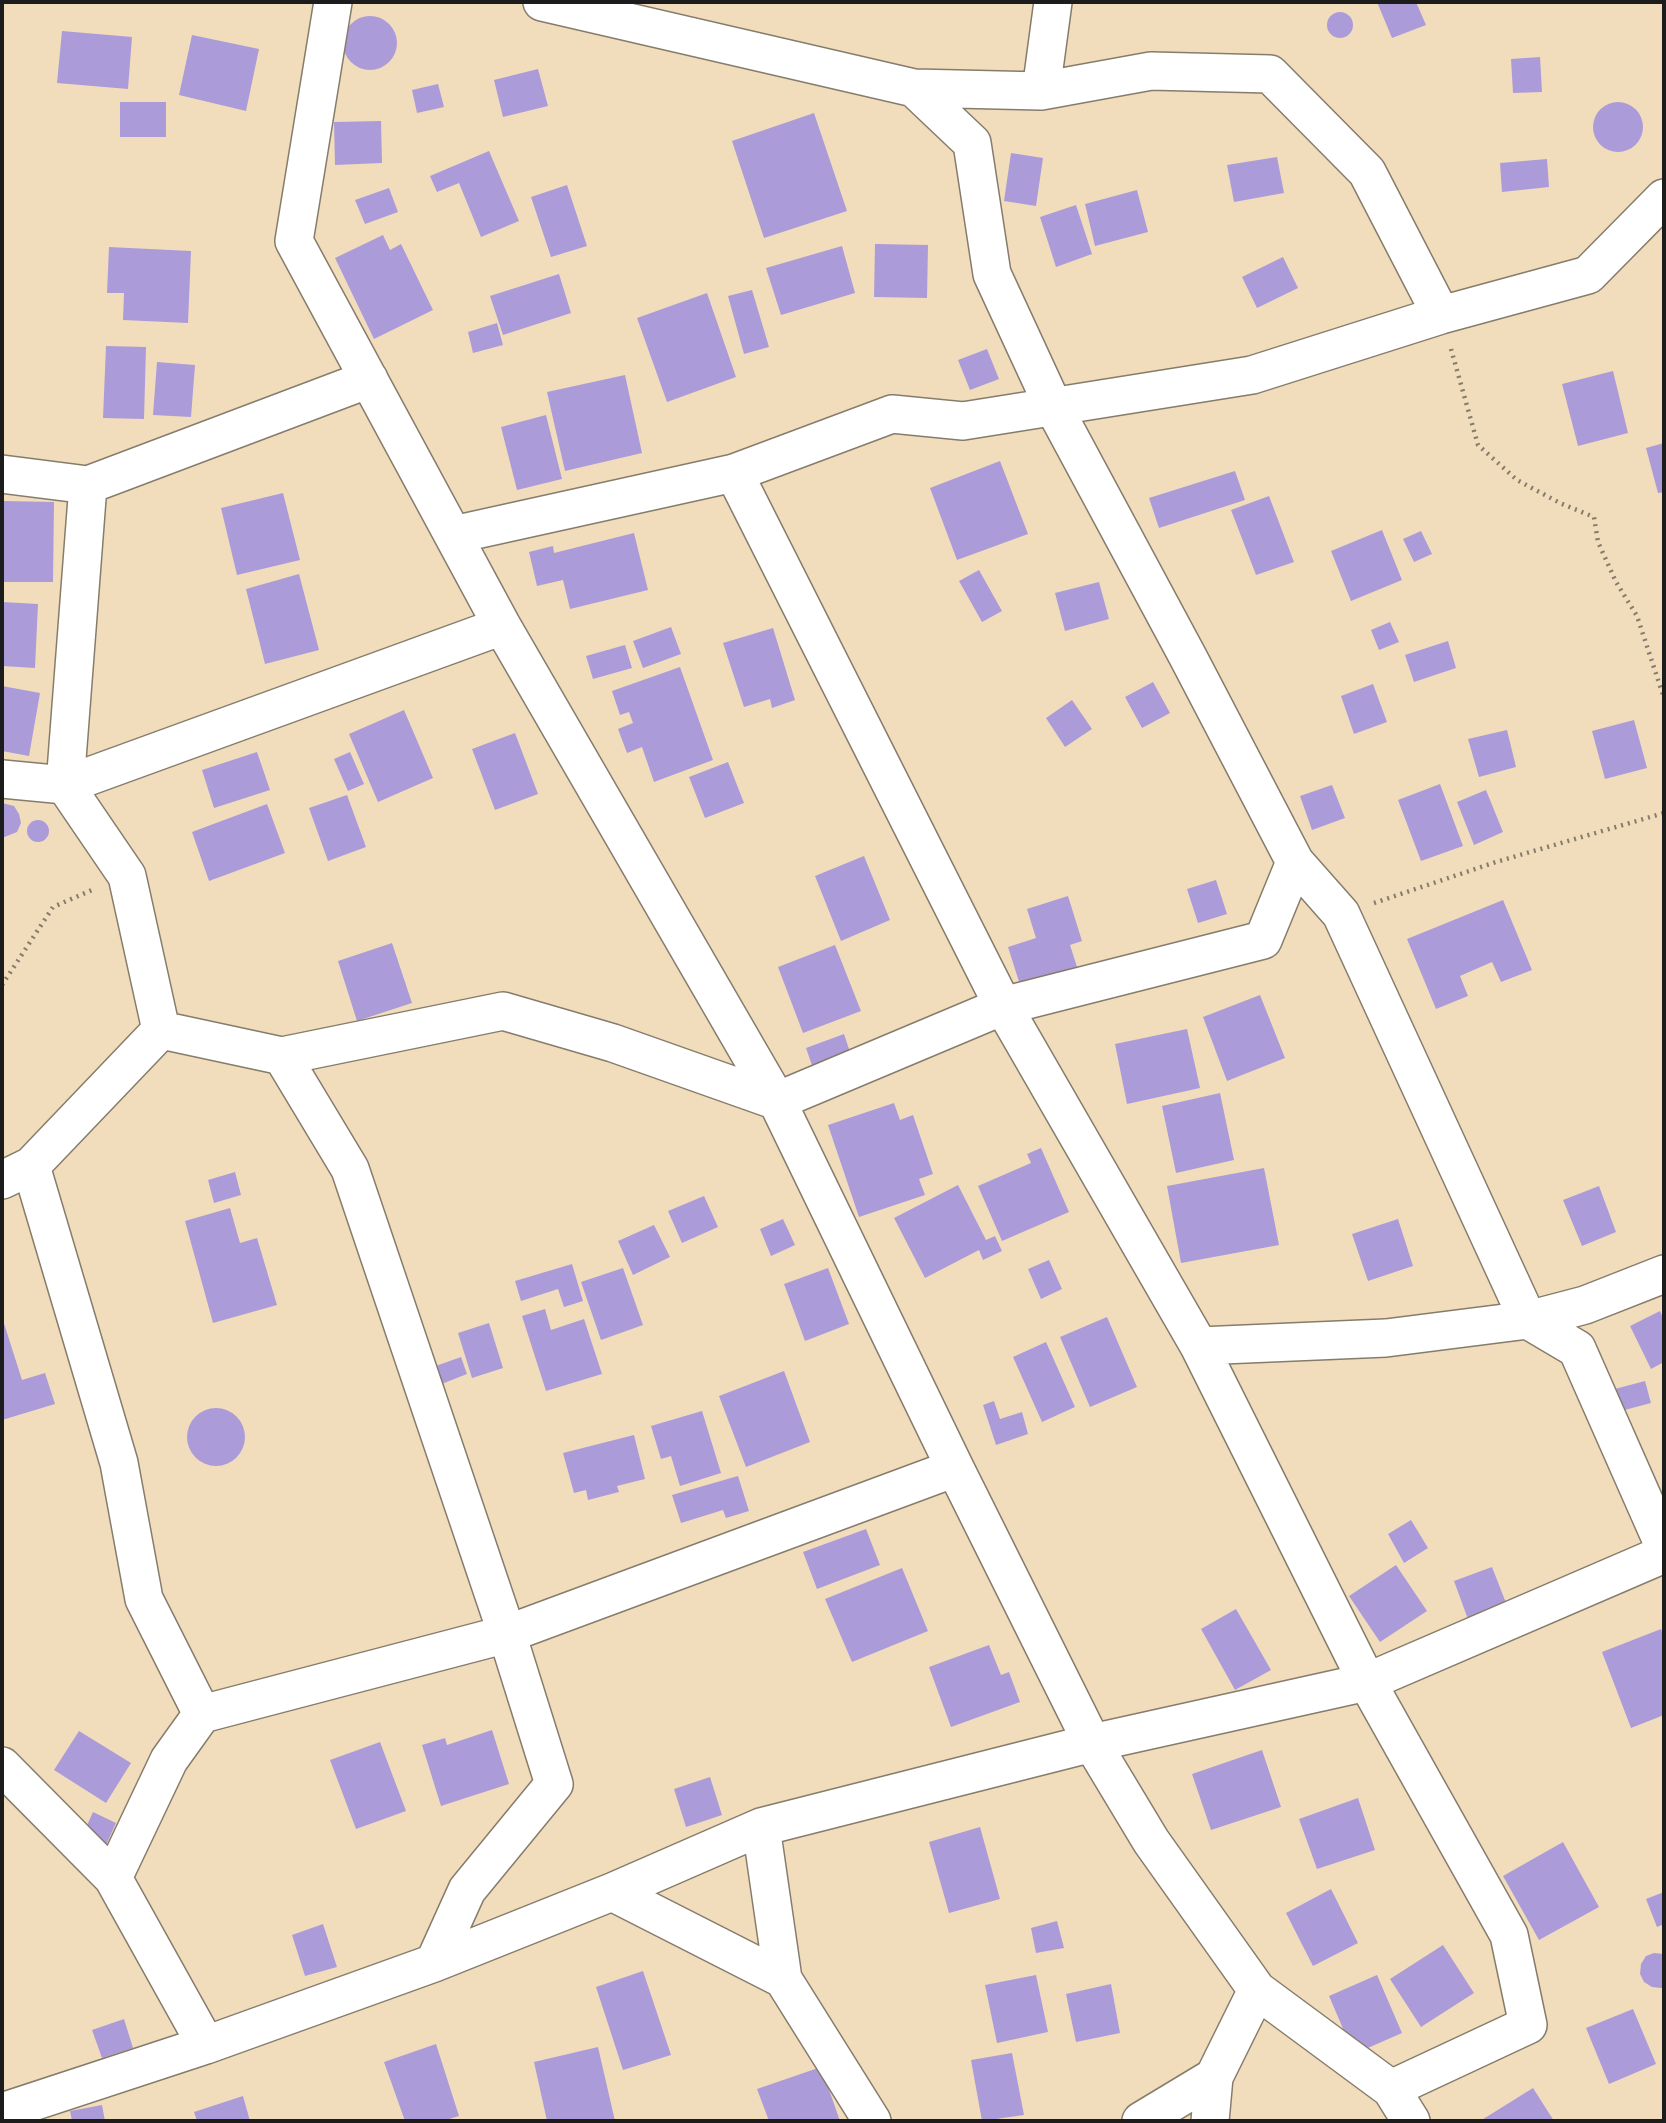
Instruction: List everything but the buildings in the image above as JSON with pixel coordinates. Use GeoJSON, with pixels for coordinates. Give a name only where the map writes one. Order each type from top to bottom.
{"type":"FeatureCollection","features":[{"type":"Feature","properties":{"kind":"street"},"geometry":{"type":"LineString","coordinates":[[333,2],[294,242],[502,626],[778,1101],[955,1468],[1092,1743],[1151,1841],[1257,1990],[1391,2088],[1411,2121]]}},
{"type":"Feature","properties":{"kind":"street"},"geometry":{"type":"LineString","coordinates":[[542,2],[914,88],[1041,90],[1151,71],[1270,74],[1367,172],[1441,315]]}},
{"type":"Feature","properties":{"kind":"street"},"geometry":{"type":"LineString","coordinates":[[1041,90],[1053,2]]}},
{"type":"Feature","properties":{"kind":"street"},"geometry":{"type":"LineString","coordinates":[[914,88],[972,143],[992,274],[1053,406],[1295,862],[1341,914],[1528,1320],[1577,1349],[1664,1546]]}},
{"type":"Feature","properties":{"kind":"street"},"geometry":{"type":"LineString","coordinates":[[453,535],[734,473],[892,414],[963,421],[1252,375],[1441,315],[1588,275],[1664,198]]}},
{"type":"Feature","properties":{"kind":"street"},"geometry":{"type":"LineString","coordinates":[[2,474],[88,485],[369,379]]}},
{"type":"Feature","properties":{"kind":"street"},"geometry":{"type":"LineString","coordinates":[[734,473],[1003,1006],[1199,1346],[1367,1682],[1509,1935],[1528,2025],[1391,2088]]}},
{"type":"Feature","properties":{"kind":"street"},"geometry":{"type":"LineString","coordinates":[[88,485],[65,785],[127,876],[161,1030]]}},
{"type":"Feature","properties":{"kind":"street"},"geometry":{"type":"LineString","coordinates":[[2,779],[65,785],[502,626]]}},
{"type":"Feature","properties":{"kind":"street"},"geometry":{"type":"LineString","coordinates":[[161,1030],[282,1056],[503,1012],[613,1044],[778,1101],[1003,1006],[1263,940],[1295,862]]}},
{"type":"Feature","properties":{"kind":"street"},"geometry":{"type":"LineString","coordinates":[[161,1030],[17,1173],[118,1463],[144,1599],[202,1714]]}},
{"type":"Feature","properties":{"kind":"street"},"geometry":{"type":"LineString","coordinates":[[282,1056],[350,1169],[507,1634],[554,1784],[467,1890],[434,1963]]}},
{"type":"Feature","properties":{"kind":"street"},"geometry":{"type":"LineString","coordinates":[[1199,1346],[1386,1338],[1528,1320],[1585,1305],[1664,1274]]}},
{"type":"Feature","properties":{"kind":"street"},"geometry":{"type":"LineString","coordinates":[[113,1878],[169,1760],[202,1714],[507,1634],[955,1468]]}},
{"type":"Feature","properties":{"kind":"street"},"geometry":{"type":"LineString","coordinates":[[2,2112],[206,2045],[434,1963],[612,1892],[761,1828],[1092,1743],[1367,1682],[1664,1554]]}},
{"type":"Feature","properties":{"kind":"street"},"geometry":{"type":"LineString","coordinates":[[2,1766],[113,1878],[206,2045]]}},
{"type":"Feature","properties":{"kind":"street"},"geometry":{"type":"LineString","coordinates":[[761,1828],[783,1979],[872,2121]]}},
{"type":"Feature","properties":{"kind":"street"},"geometry":{"type":"LineString","coordinates":[[612,1892],[783,1979]]}},
{"type":"Feature","properties":{"kind":"street"},"geometry":{"type":"LineString","coordinates":[[1210,2121],[1214,2077],[1257,1990]]}},
{"type":"Feature","properties":{"kind":"street"},"geometry":{"type":"LineString","coordinates":[[1141,2121],[1214,2077]]}},
{"type":"Feature","properties":{"kind":"path"},"geometry":{"type":"LineString","coordinates":[[1441,315],[1478,445],[1517,480],[1560,503],[1594,517],[1598,542],[1616,582],[1637,616],[1664,698]]}},
{"type":"Feature","properties":{"kind":"path"},"geometry":{"type":"LineString","coordinates":[[1341,914],[1496,862],[1664,813]]}},
{"type":"Feature","properties":{"kind":"path"},"geometry":{"type":"LineString","coordinates":[[2,985],[53,906],[127,876]]}}]}
